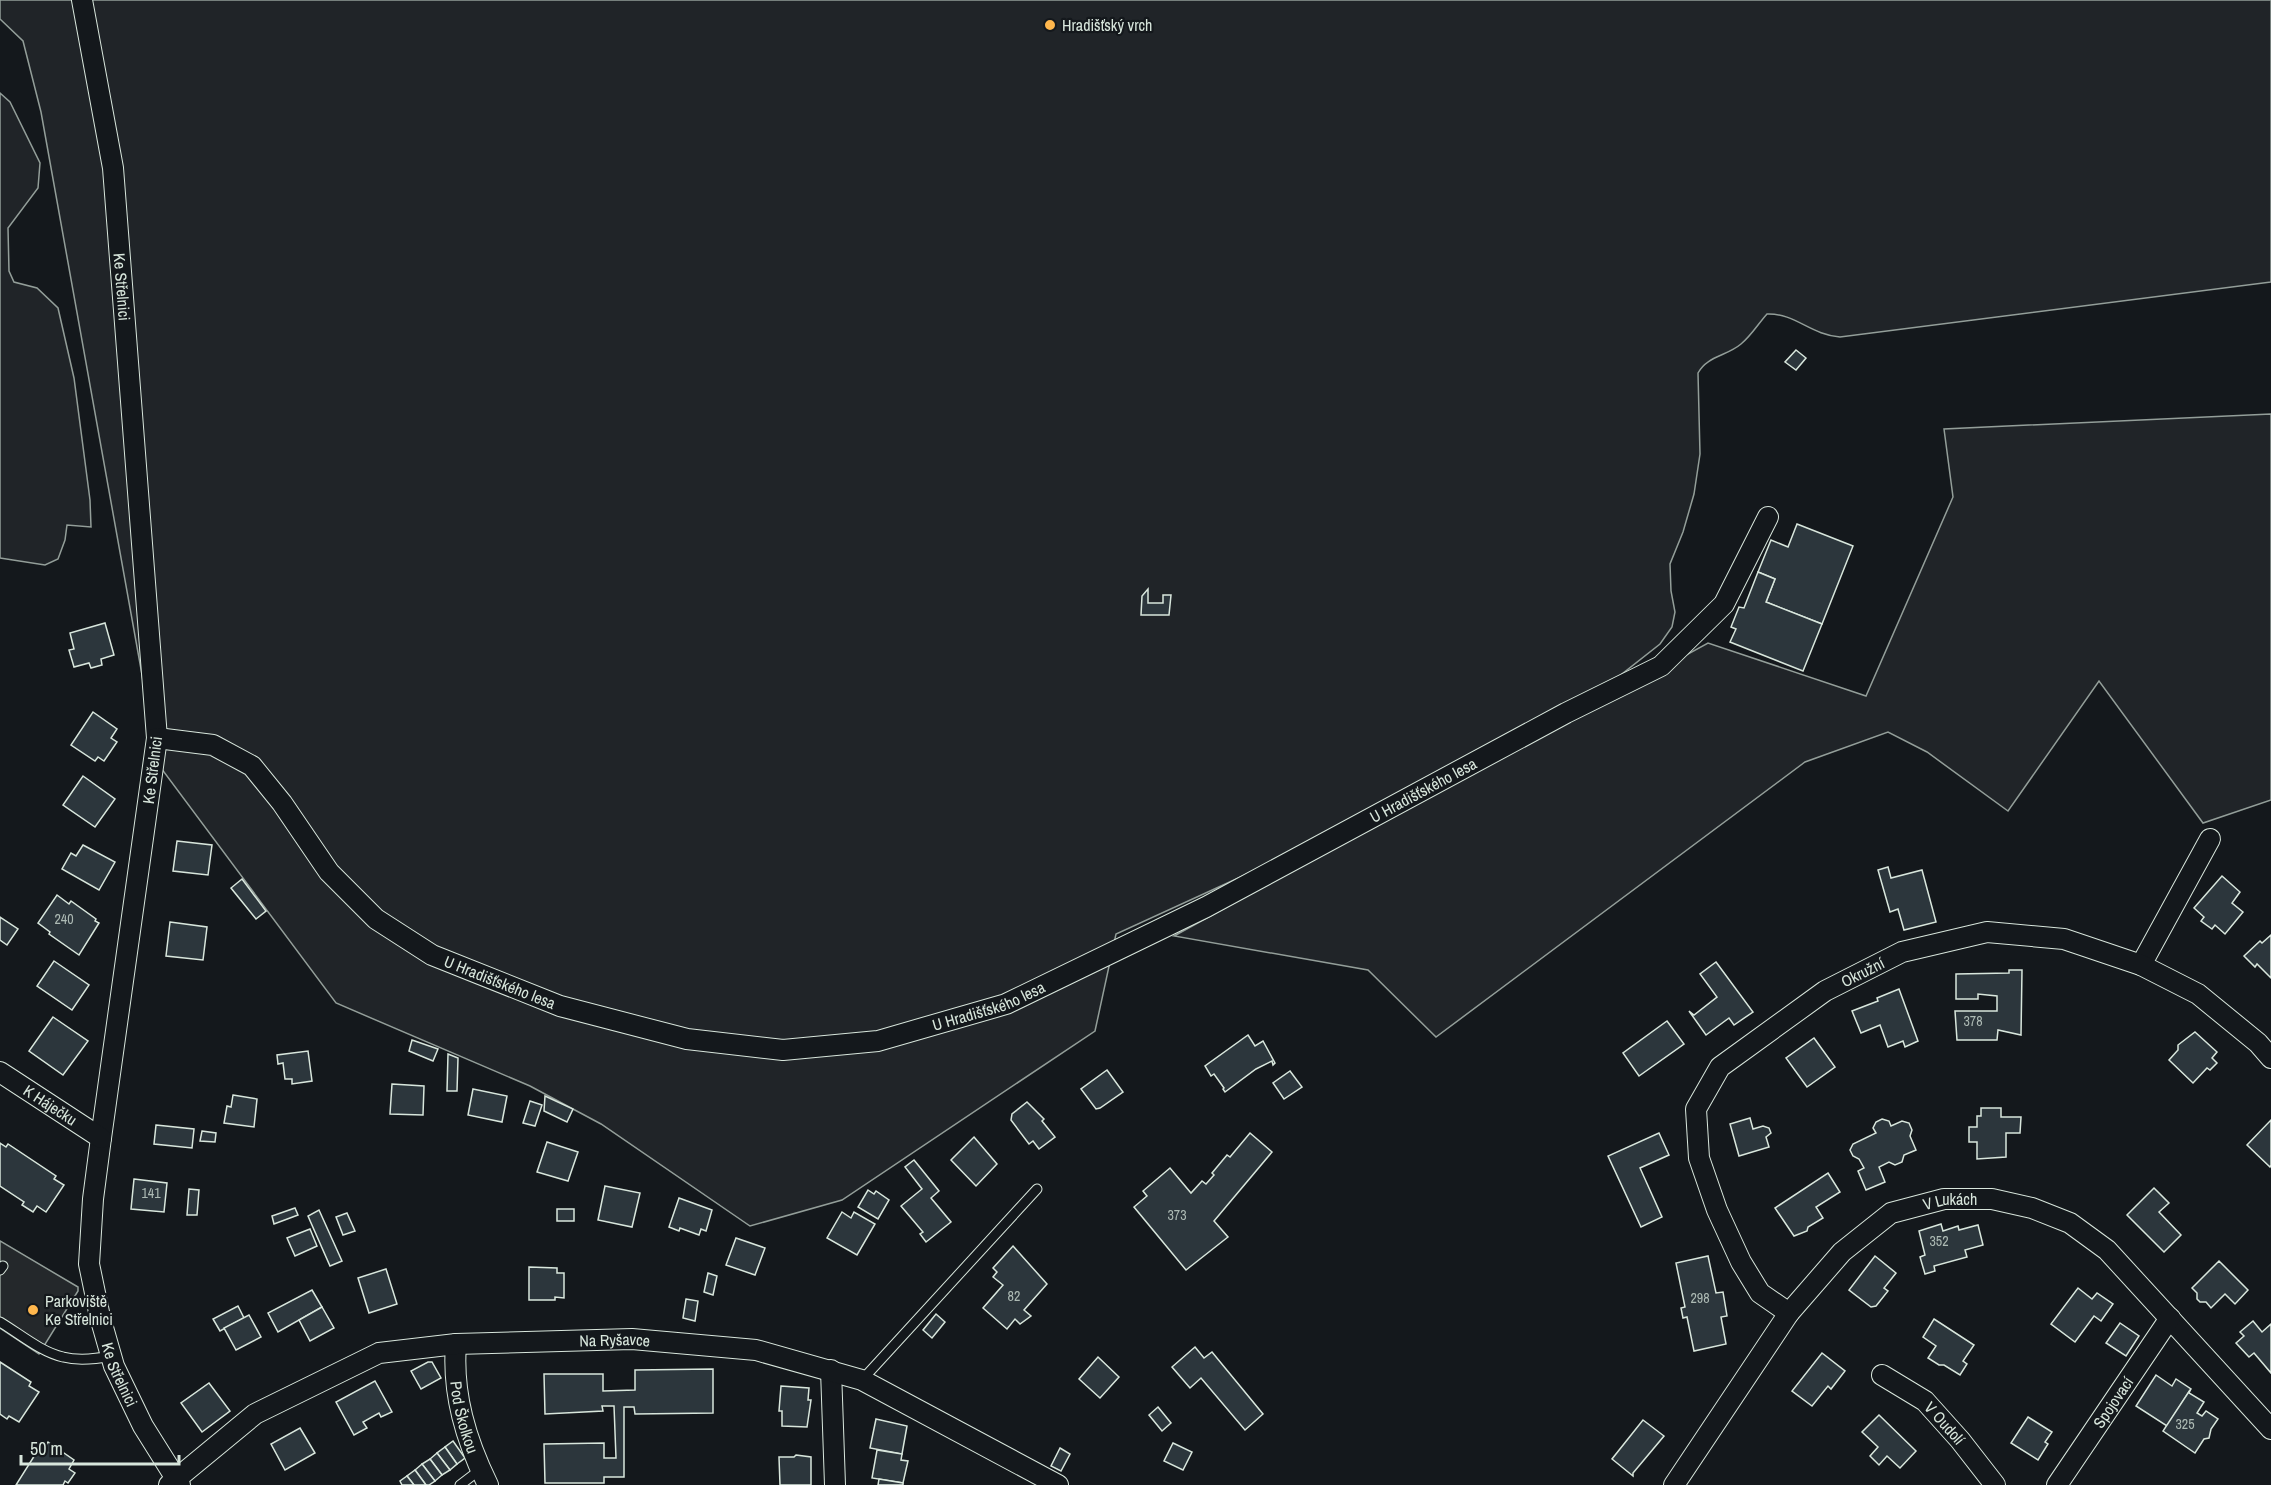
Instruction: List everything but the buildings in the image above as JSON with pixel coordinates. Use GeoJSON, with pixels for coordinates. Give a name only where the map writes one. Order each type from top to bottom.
{"type":"FeatureCollection","features":[{"type":"Feature","properties":{"kind":"street","name":"Ke Střelnici"},"geometry":{"type":"LineString","coordinates":[[82,0],[113,168],[158,738],[101,1138],[93,1199],[89,1264],[111,1356],[143,1426],[175,1483]]}},
{"type":"Feature","properties":{"kind":"street","name":"U Hradišťského lesa"},"geometry":{"type":"LineString","coordinates":[[158,738],[213,745],[252,766],[282,803],[329,872],[376,919],[432,955],[560,1006],[687,1039],[783,1050],[878,1041],[1006,1004],[1206,907],[1566,713],[1661,666],[1724,604],[1768,517]]}},
{"type":"Feature","properties":{"kind":"street"},"geometry":{"type":"LineString","coordinates":[[2141,965],[2210,839]]}},
{"type":"Feature","properties":{"kind":"street","name":"Okružní"},"geometry":{"type":"LineString","coordinates":[[1789,1313],[1760,1293],[1742,1262],[1718,1210],[1699,1158],[1696,1109],[1720,1067],[1826,991],[1902,952],[1976,934],[1987,932],[2064,939],[2141,965],[2198,994],[2258,1043],[2271,1058]]}},
{"type":"Feature","properties":{"kind":"street","name":"K Háječku"},"geometry":{"type":"LineString","coordinates":[[0,1072],[101,1138]]}},
{"type":"Feature","properties":{"kind":"street","name":"V Lukách"},"geometry":{"type":"LineString","coordinates":[[1674,1485],[1789,1313],[1842,1252],[1891,1213],[1944,1199],[1982,1199],[2032,1208],[2070,1223],[2107,1250],[2271,1429]]}},
{"type":"Feature","properties":{"kind":"street","name":"Spojovací"},"geometry":{"type":"LineString","coordinates":[[2057,1485],[2170,1318]]}},
{"type":"Feature","properties":{"kind":"street","name":"Na Ryšavce"},"geometry":{"type":"LineString","coordinates":[[175,1483],[255,1414],[379,1353],[456,1344],[632,1339],[756,1350],[862,1380],[1059,1485]]}},
{"type":"Feature","properties":{"kind":"street","name":"Pod Školkou"},"geometry":{"type":"LineString","coordinates":[[456,1344],[454,1371],[457,1397],[463,1424],[485,1477]]}},
{"type":"Feature","properties":{"kind":"street"},"geometry":{"type":"LineString","coordinates":[[831,1370],[835,1485]]}},
{"type":"Feature","properties":{"kind":"street","name":"V Oudolí"},"geometry":{"type":"LineString","coordinates":[[1882,1374],[1925,1401],[1960,1440],[1995,1485]]}},
{"type":"Feature","properties":{"kind":"lane"},"geometry":{"type":"LineString","coordinates":[[862,1380],[1037,1189]]}},
{"type":"Feature","properties":{"kind":"lane"},"geometry":{"type":"LineString","coordinates":[[0,1322],[47,1351],[64,1358],[94,1359],[111,1356]]}},
{"type":"Feature","properties":{"kind":"lane"},"geometry":{"type":"LineString","coordinates":[[460,1485],[485,1477]]}},
{"type":"Feature","properties":{"kind":"shaded area"},"geometry":{"type":"Polygon","coordinates":[[[0,0],[2271,0],[2271,282],[1840,337],[1820,332],[1786,317],[1767,314],[1741,344],[1707,363],[1698,373],[1700,454],[1694,494],[1683,532],[1670,564],[1671,591],[1675,612],[1672,627],[1660,644],[1618,677],[1258,869],[1116,934],[1095,1031],[842,1200],[750,1226],[601,1124],[530,1086],[336,1003],[158,764],[41,112],[23,41],[0,19],[0,0]]]}},
{"type":"Feature","properties":{"kind":"shaded area"},"geometry":{"type":"Polygon","coordinates":[[[0,93],[10,102],[40,163],[38,188],[8,228],[9,271],[14,282],[37,288],[58,308],[74,378],[90,500],[91,527],[67,525],[65,540],[58,559],[45,565],[0,558],[0,93]]]}},
{"type":"Feature","properties":{"kind":"shaded area"},"geometry":{"type":"Polygon","coordinates":[[[2271,414],[2271,800],[2203,823],[2099,681],[2008,811],[1927,752],[1888,732],[1805,762],[1436,1037],[1368,970],[1174,936],[1708,643],[1866,696],[1953,497],[1944,429],[2271,414]]]}},
{"type":"Feature","properties":{"kind":"shaded area","name":"Parkoviště Ke Střelnici"},"geometry":{"type":"Polygon","coordinates":[[[0,1241],[78,1287],[78,1291],[39,1354],[0,1328],[0,1241]]]}},
{"type":"Feature","properties":{"kind":"place","name":"Hradišťský vrch"},"geometry":{"type":"Point","coordinates":[1050,25]}},
{"type":"Feature","properties":{"kind":"place","name":"Parkoviště Ke Střelnici"},"geometry":{"type":"Point","coordinates":[33,1310]}}]}
